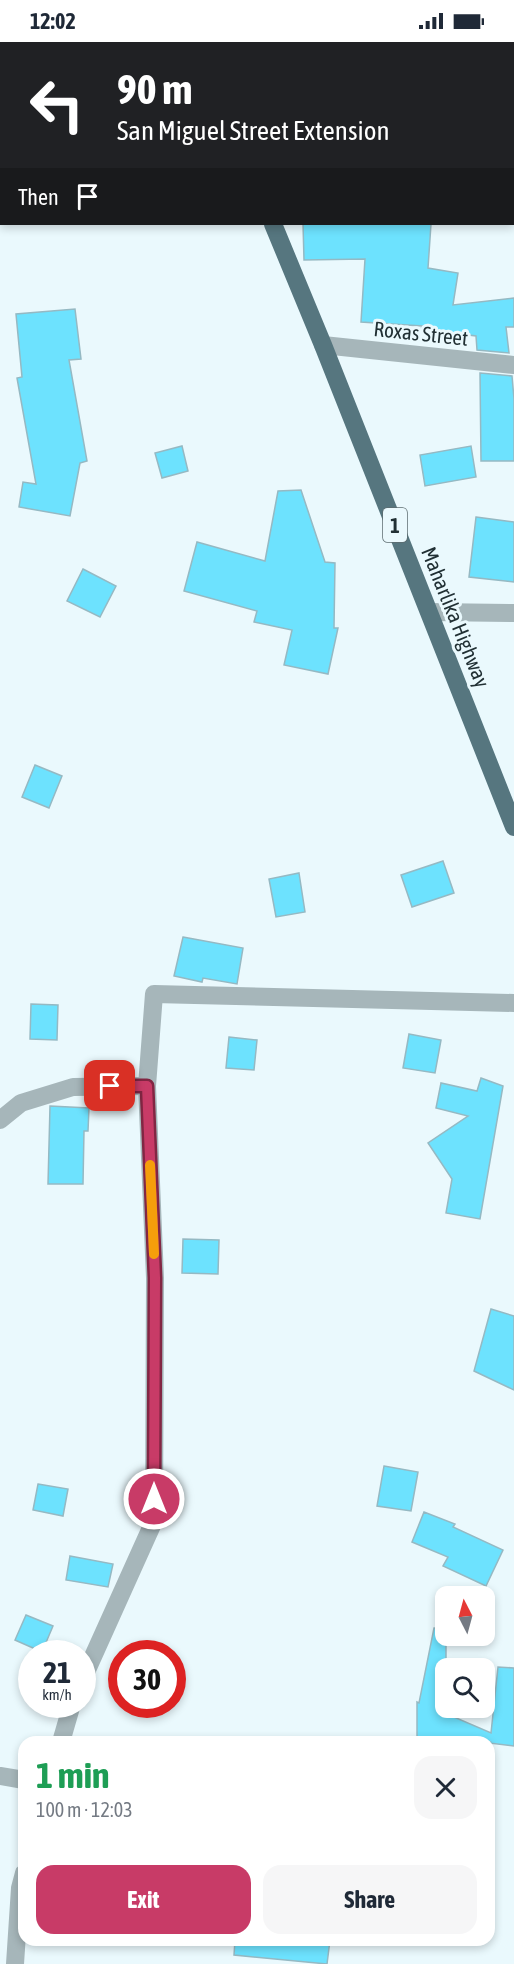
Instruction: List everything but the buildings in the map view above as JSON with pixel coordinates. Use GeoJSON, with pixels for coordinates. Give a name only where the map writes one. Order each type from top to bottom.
{"type":"FeatureCollection","features":[{"type":"Feature","properties":{"kind":"highway","name":"Maharlika Highway"},"geometry":{"type":"LineString","coordinates":[[273,225],[514,827]]}},
{"type":"Feature","properties":{"kind":"street","name":"Roxas Street"},"geometry":{"type":"LineString","coordinates":[[323,345],[514,365]]}},
{"type":"Feature","properties":{"kind":"street"},"geometry":{"type":"LineString","coordinates":[[430,612],[514,612]]}},
{"type":"Feature","properties":{"kind":"street"},"geometry":{"type":"LineString","coordinates":[[96,1649],[153,1521],[155,1278],[147,1086],[154,994],[514,1003]]}},
{"type":"Feature","properties":{"kind":"street"},"geometry":{"type":"LineString","coordinates":[[0,1120],[21,1103],[73,1087],[147,1086]]}},
{"type":"Feature","properties":{"kind":"street"},"geometry":{"type":"LineString","coordinates":[[63,1736],[68,1718]]}},
{"type":"Feature","properties":{"kind":"street"},"geometry":{"type":"LineString","coordinates":[[0,1776],[18,1779]]}},
{"type":"Feature","properties":{"kind":"street"},"geometry":{"type":"LineString","coordinates":[[15,1964],[18,1918]]}},
{"type":"Feature","properties":{"kind":"slow traffic"},"geometry":{"type":"LineString","coordinates":[[150,1165],[154,1254]]}},
{"type":"Feature","properties":{"kind":"route"},"geometry":{"type":"LineString","coordinates":[[110,1086],[147,1086],[155,1278],[154,1499]]}}]}
